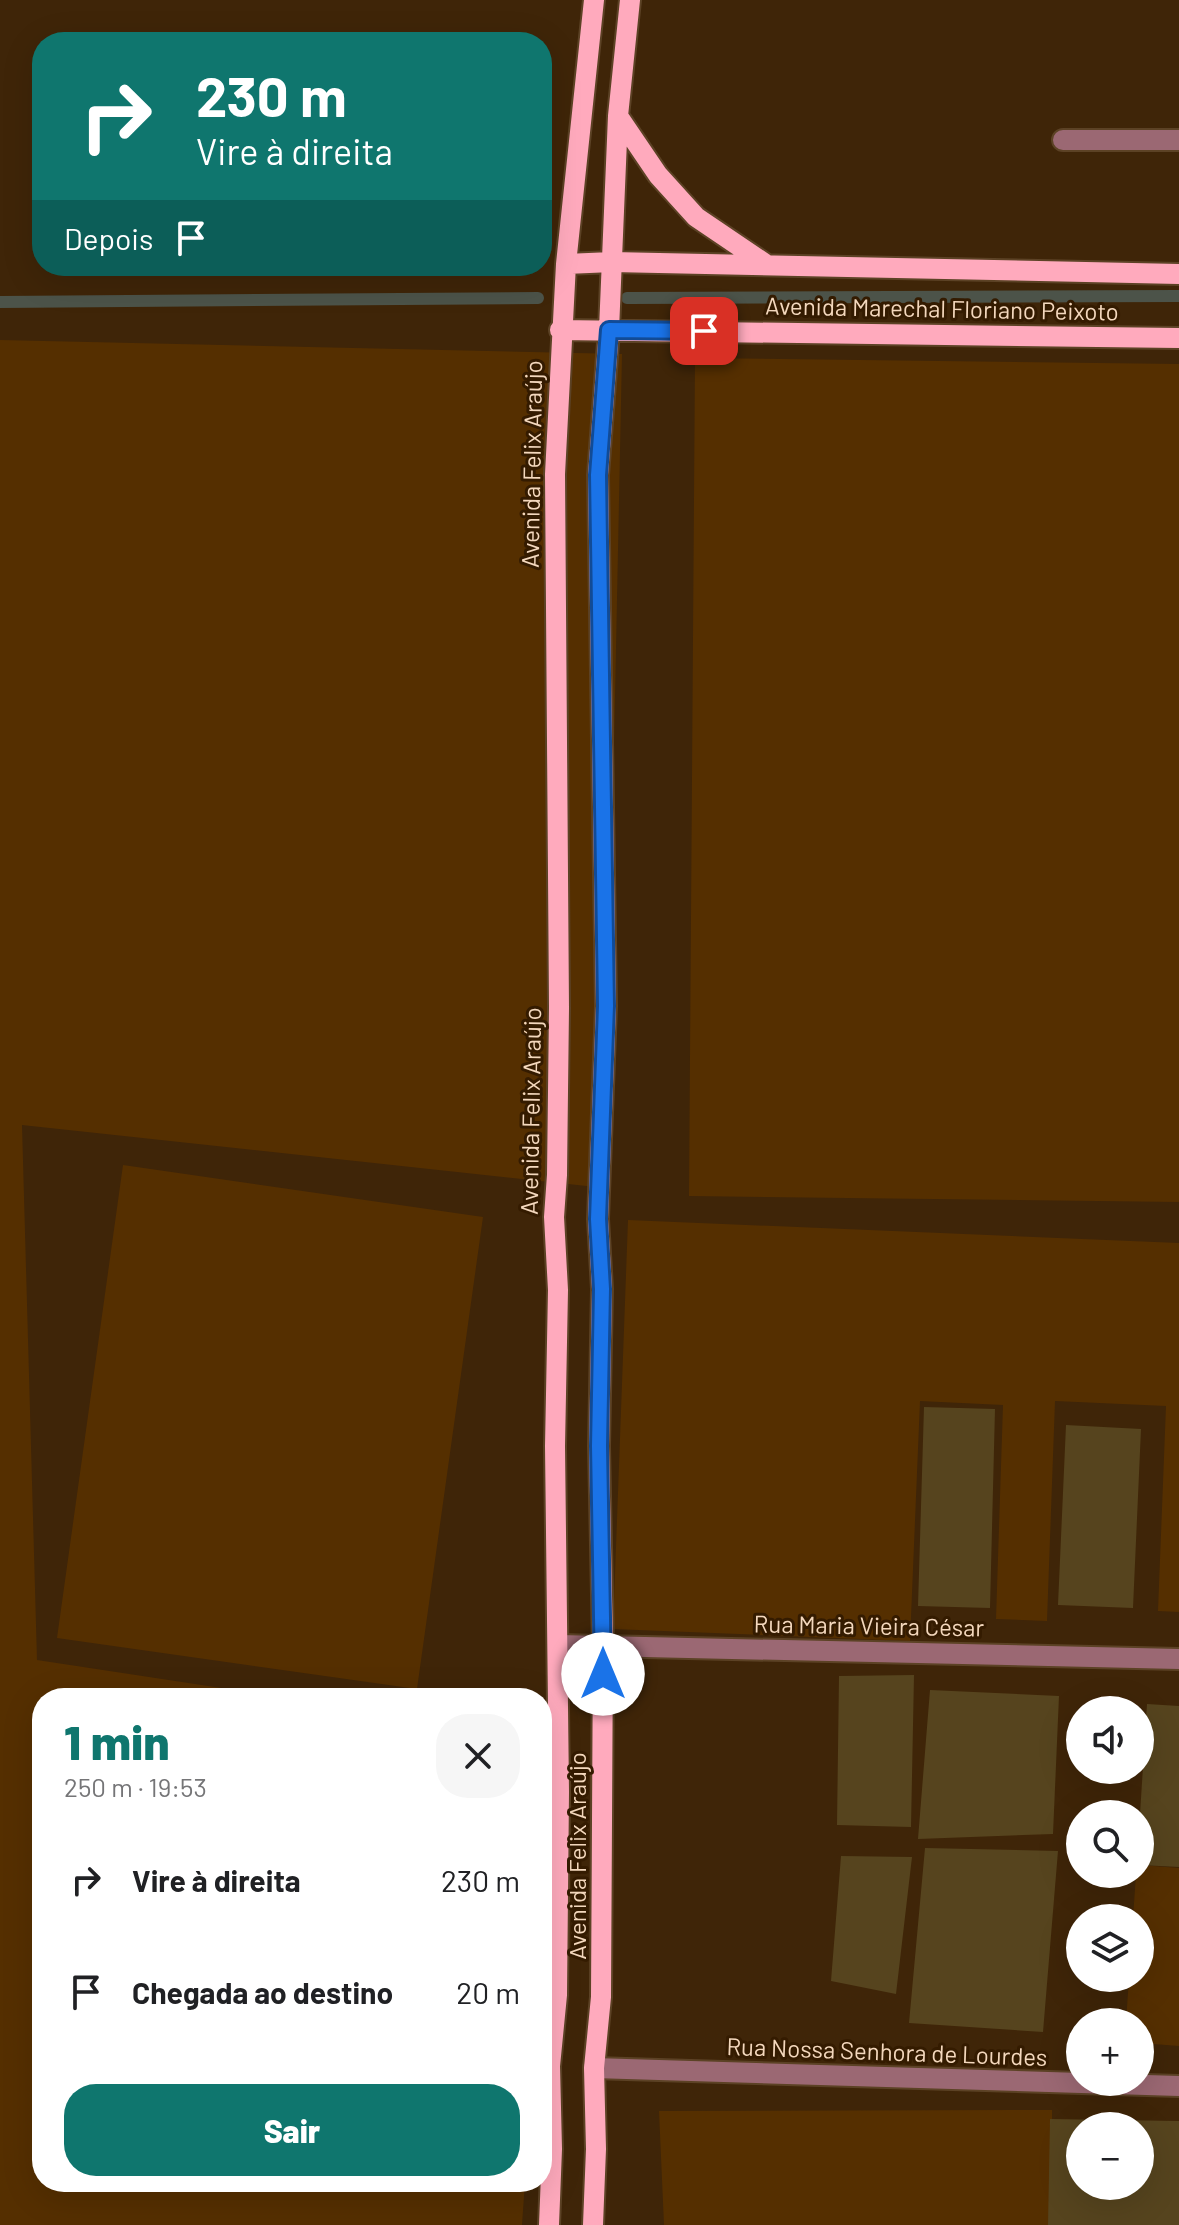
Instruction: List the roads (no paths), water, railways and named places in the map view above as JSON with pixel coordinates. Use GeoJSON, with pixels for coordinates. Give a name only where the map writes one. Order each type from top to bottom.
{"type":"FeatureCollection","features":[{"type":"Feature","properties":{"kind":"main road","name":"Avenida Felix Araújo"},"geometry":{"type":"LineString","coordinates":[[552,2046],[557,1995],[558,1645],[555,1446],[558,1290],[554,1217],[559,1008],[555,474],[560,330],[594,0]]}},
{"type":"Feature","properties":{"kind":"main road","name":"Avenida Felix Araújo"},"geometry":{"type":"LineString","coordinates":[[593,2225],[596,2149],[594,2068],[601,1997],[603,1645],[599,1446],[602,1289],[598,1219],[606,1006],[598,475],[609,330],[618,116],[630,0]]}},
{"type":"Feature","properties":{"kind":"main road"},"geometry":{"type":"LineString","coordinates":[[618,116],[658,175],[696,217],[767,265]]}},
{"type":"Feature","properties":{"kind":"main road","name":"Avenida Marechal Floriano Peixoto"},"geometry":{"type":"LineString","coordinates":[[566,264],[612,262],[1179,274]]}},
{"type":"Feature","properties":{"kind":"main road","name":"Avenida Marechal Floriano Peixoto"},"geometry":{"type":"LineString","coordinates":[[560,330],[1179,338]]}},
{"type":"Feature","properties":{"kind":"main road","name":"Avenida Felix Araújo"},"geometry":{"type":"LineString","coordinates":[[549,2225],[550,2192]]}},
{"type":"Feature","properties":{"kind":"street"},"geometry":{"type":"LineString","coordinates":[[1063,140],[1179,140]]}},
{"type":"Feature","properties":{"kind":"street","name":"Rua Maria Vieira César"},"geometry":{"type":"LineString","coordinates":[[558,1645],[1179,1659]]}},
{"type":"Feature","properties":{"kind":"street","name":"Rua Nossa Senhora de Lourdes"},"geometry":{"type":"LineString","coordinates":[[594,2068],[1179,2086]]}},
{"type":"Feature","properties":{"kind":"waterway"},"geometry":{"type":"LineString","coordinates":[[627,298],[1179,296]]}},
{"type":"Feature","properties":{"kind":"waterway"},"geometry":{"type":"LineString","coordinates":[[0,302],[538,298]]}}]}
